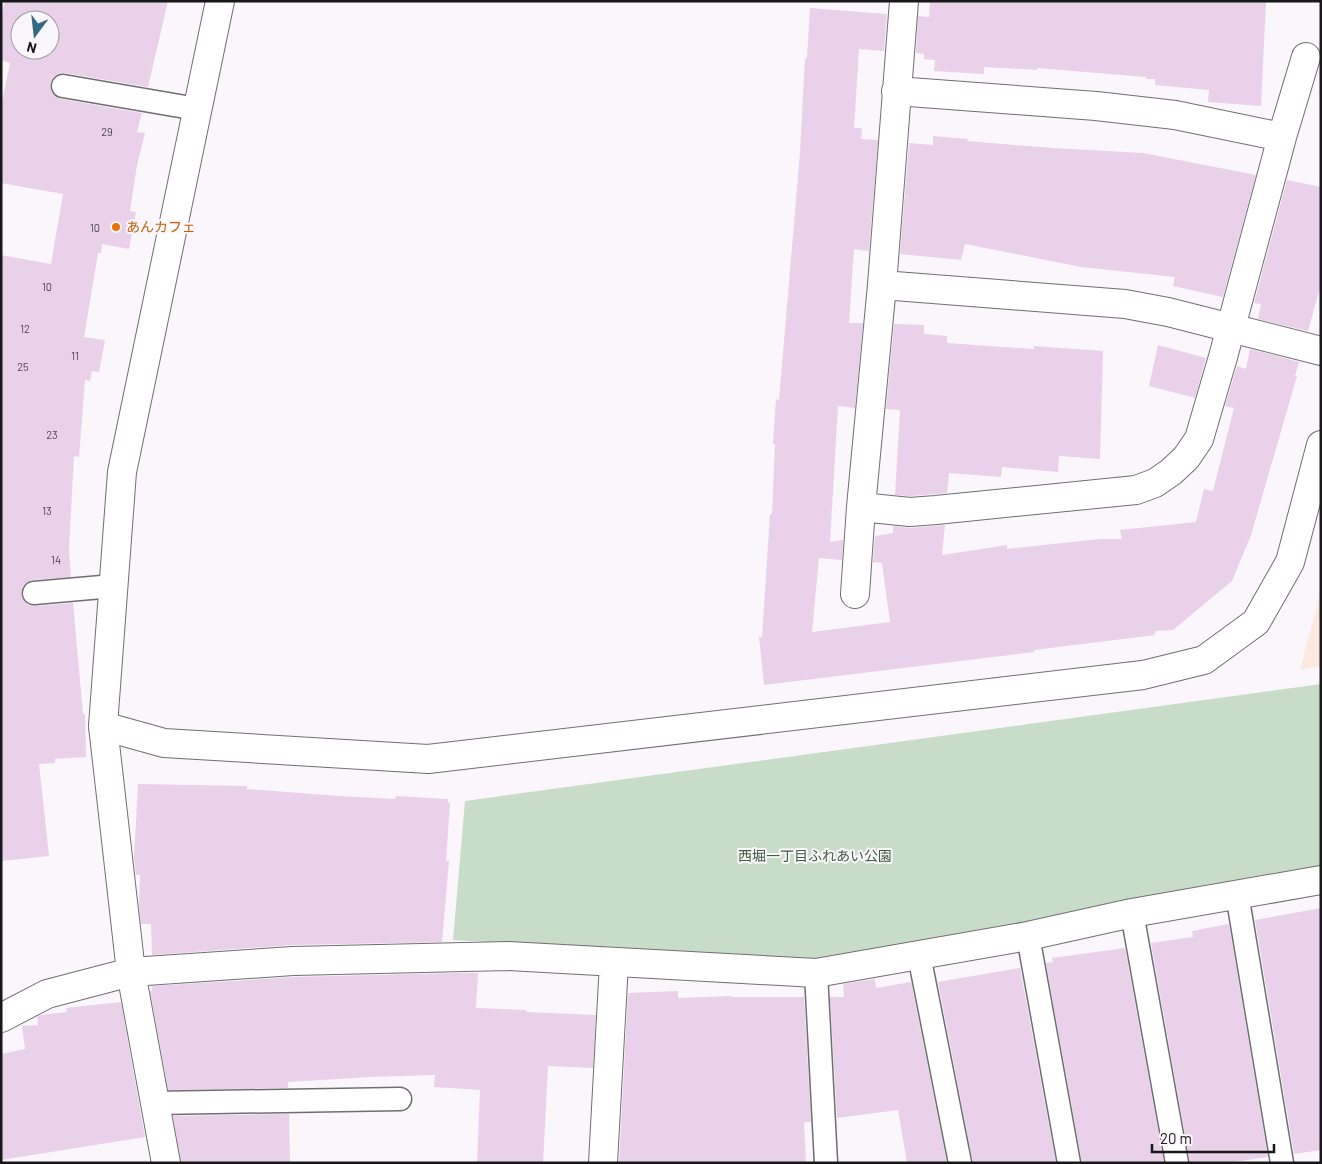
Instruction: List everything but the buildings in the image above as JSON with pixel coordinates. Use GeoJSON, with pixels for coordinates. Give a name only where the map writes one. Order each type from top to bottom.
{"type":"FeatureCollection","features":[{"type":"Feature","properties":{"kind":"street"},"geometry":{"type":"LineString","coordinates":[[162,1162],[156,1103],[132,972],[103,726],[122,472],[220,1]]}},
{"type":"Feature","properties":{"kind":"street"},"geometry":{"type":"LineString","coordinates":[[855,594],[904,1]]}},
{"type":"Feature","properties":{"kind":"street"},"geometry":{"type":"LineString","coordinates":[[861,507],[910,512],[1136,490],[1155,483],[1172,472],[1186,458],[1199,439],[1282,137],[1306,57]]}},
{"type":"Feature","properties":{"kind":"street"},"geometry":{"type":"LineString","coordinates":[[896,91],[1096,106],[1175,115],[1282,137]]}},
{"type":"Feature","properties":{"kind":"street"},"geometry":{"type":"LineString","coordinates":[[882,285],[1125,304],[1168,312],[1321,351]]}},
{"type":"Feature","properties":{"kind":"street"},"geometry":{"type":"LineString","coordinates":[[103,726],[164,743],[428,759],[1143,675],[1204,660],[1256,622],[1290,562],[1321,445]]}},
{"type":"Feature","properties":{"kind":"street"},"geometry":{"type":"LineString","coordinates":[[1,1018],[47,994],[132,972],[294,960],[508,956],[816,973],[1028,936],[1132,913],[1321,880]]}},
{"type":"Feature","properties":{"kind":"street"},"geometry":{"type":"LineString","coordinates":[[603,1163],[614,963]]}},
{"type":"Feature","properties":{"kind":"lane"},"geometry":{"type":"LineString","coordinates":[[63,86],[197,109]]}},
{"type":"Feature","properties":{"kind":"lane"},"geometry":{"type":"LineString","coordinates":[[34,593],[112,586]]}},
{"type":"Feature","properties":{"kind":"lane"},"geometry":{"type":"LineString","coordinates":[[1237,894],[1282,1163]]}},
{"type":"Feature","properties":{"kind":"lane"},"geometry":{"type":"LineString","coordinates":[[1132,913],[1177,1163]]}},
{"type":"Feature","properties":{"kind":"lane"},"geometry":{"type":"LineString","coordinates":[[1028,936],[1069,1163]]}},
{"type":"Feature","properties":{"kind":"lane"},"geometry":{"type":"LineString","coordinates":[[919,955],[960,1163]]}},
{"type":"Feature","properties":{"kind":"lane"},"geometry":{"type":"LineString","coordinates":[[816,973],[826,1163]]}},
{"type":"Feature","properties":{"kind":"lane"},"geometry":{"type":"LineString","coordinates":[[156,1103],[400,1099]]}},
{"type":"Feature","properties":{"kind":"shaded area"},"geometry":{"type":"Polygon","coordinates":[[[1321,590],[1321,666],[1300,670],[1321,590]]]}},
{"type":"Feature","properties":{"kind":"green space","name":"西堀一丁目ふれあい公園"},"geometry":{"type":"Polygon","coordinates":[[[1321,684],[1321,867],[1241,885],[818,959],[453,940],[465,801],[1321,684]]]}},
{"type":"Feature","properties":{"kind":"place","name":"あんカフェ"},"geometry":{"type":"Point","coordinates":[116,227]}}]}
